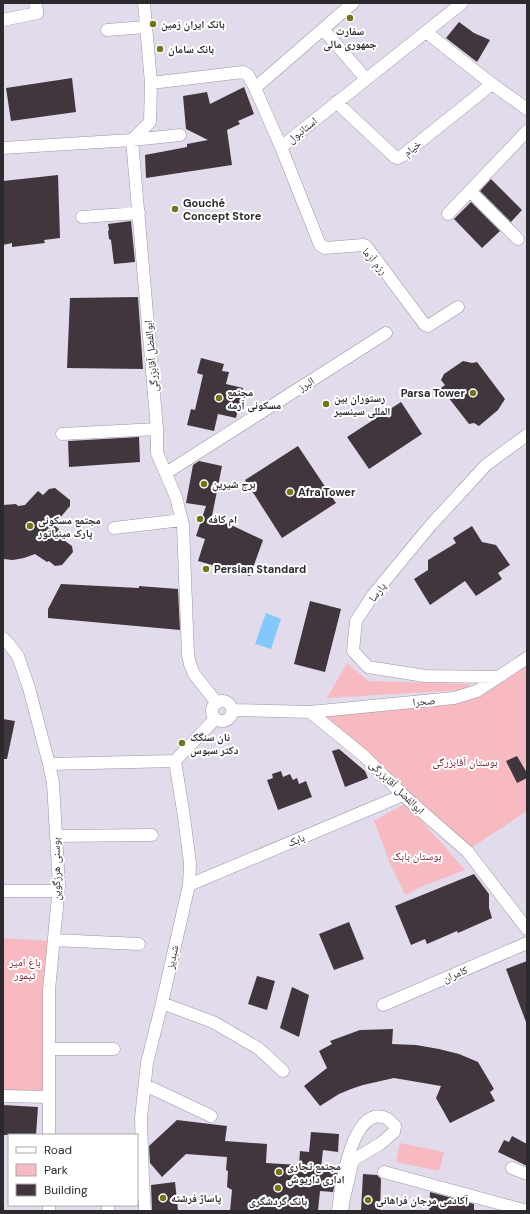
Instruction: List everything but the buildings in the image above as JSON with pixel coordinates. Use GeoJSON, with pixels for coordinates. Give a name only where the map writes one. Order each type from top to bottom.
{"type":"FeatureCollection","features":[{"type":"Feature","properties":{"kind":"street"},"geometry":{"type":"LineString","coordinates":[[3,20],[37,13],[35,3]]}},
{"type":"Feature","properties":{"kind":"street"},"geometry":{"type":"LineString","coordinates":[[132,140],[150,122],[151,83],[144,3]]}},
{"type":"Feature","properties":{"kind":"street"},"geometry":{"type":"LineString","coordinates":[[256,88],[352,3]]}},
{"type":"Feature","properties":{"kind":"street","name":"استانبول"},"geometry":{"type":"LineString","coordinates":[[151,83],[243,72],[248,76],[256,88],[281,147],[462,3]]}},
{"type":"Feature","properties":{"kind":"street"},"geometry":{"type":"LineString","coordinates":[[107,30],[146,27]]}},
{"type":"Feature","properties":{"kind":"street"},"geometry":{"type":"LineString","coordinates":[[323,28],[366,79]]}},
{"type":"Feature","properties":{"kind":"street"},"geometry":{"type":"LineString","coordinates":[[426,32],[492,84],[527,109]]}},
{"type":"Feature","properties":{"kind":"street","name":"خیام"},"geometry":{"type":"LineString","coordinates":[[336,102],[395,157],[398,158],[492,84]]}},
{"type":"Feature","properties":{"kind":"street"},"geometry":{"type":"LineString","coordinates":[[448,214],[527,131]]}},
{"type":"Feature","properties":{"kind":"street"},"geometry":{"type":"LineString","coordinates":[[3,148],[132,140],[180,135]]}},
{"type":"Feature","properties":{"kind":"street","name":"ابوالفضل آقابزرگی"},"geometry":{"type":"LineString","coordinates":[[132,140],[157,429],[157,453],[176,497],[182,520],[188,655],[190,664],[194,674],[217,703]]}},
{"type":"Feature","properties":{"kind":"street","name":"رزم آزما"},"geometry":{"type":"LineString","coordinates":[[281,147],[322,247],[366,246],[428,326],[458,306]]}},
{"type":"Feature","properties":{"kind":"street"},"geometry":{"type":"LineString","coordinates":[[470,191],[518,239]]}},
{"type":"Feature","properties":{"kind":"street"},"geometry":{"type":"LineString","coordinates":[[82,217],[139,213]]}},
{"type":"Feature","properties":{"kind":"street","name":"البرز"},"geometry":{"type":"LineString","coordinates":[[166,473],[386,333]]}},
{"type":"Feature","properties":{"kind":"street"},"geometry":{"type":"LineString","coordinates":[[62,434],[157,429]]}},
{"type":"Feature","properties":{"kind":"street","name":"پارسا"},"geometry":{"type":"LineString","coordinates":[[498,677],[425,676],[368,667],[353,651],[356,622],[373,595],[430,526],[486,465],[527,435]]}},
{"type":"Feature","properties":{"kind":"street"},"geometry":{"type":"LineString","coordinates":[[114,528],[182,520]]}},
{"type":"Feature","properties":{"kind":"street","name":"بوسنی هرزگوین"},"geometry":{"type":"LineString","coordinates":[[3,638],[18,656],[29,688],[50,764],[53,782],[58,892],[49,990],[49,1134]]}},
{"type":"Feature","properties":{"kind":"street","name":"صحرا"},"geometry":{"type":"LineString","coordinates":[[310,712],[454,698],[476,691],[527,658]]}},
{"type":"Feature","properties":{"kind":"street"},"geometry":{"type":"LineString","coordinates":[[221,701],[228,703],[231,706],[232,714],[223,721],[215,719],[212,708],[221,701]]}},
{"type":"Feature","properties":{"kind":"street"},"geometry":{"type":"LineString","coordinates":[[232,710],[310,712]]}},
{"type":"Feature","properties":{"kind":"street","name":"ابوالفضل آقابزرگی"},"geometry":{"type":"LineString","coordinates":[[310,712],[364,756],[403,795],[468,852],[527,930]]}},
{"type":"Feature","properties":{"kind":"street"},"geometry":{"type":"LineString","coordinates":[[50,764],[175,761],[215,719]]}},
{"type":"Feature","properties":{"kind":"street","name":"شبدیز"},"geometry":{"type":"LineString","coordinates":[[146,1211],[143,1180],[141,1118],[147,1063],[189,885],[190,862],[175,761]]}},
{"type":"Feature","properties":{"kind":"street","name":"بابک"},"geometry":{"type":"LineString","coordinates":[[189,885],[403,795]]}},
{"type":"Feature","properties":{"kind":"street"},"geometry":{"type":"LineString","coordinates":[[56,836],[152,835]]}},
{"type":"Feature","properties":{"kind":"street"},"geometry":{"type":"LineString","coordinates":[[3,892],[58,892]]}},
{"type":"Feature","properties":{"kind":"street"},"geometry":{"type":"LineString","coordinates":[[54,940],[139,944]]}},
{"type":"Feature","properties":{"kind":"street","name":"کامران"},"geometry":{"type":"LineString","coordinates":[[383,1005],[527,943]]}},
{"type":"Feature","properties":{"kind":"street"},"geometry":{"type":"LineString","coordinates":[[162,1003],[213,1022],[258,1048],[283,1071]]}},
{"type":"Feature","properties":{"kind":"street"},"geometry":{"type":"LineString","coordinates":[[49,1049],[114,1049]]}},
{"type":"Feature","properties":{"kind":"street"},"geometry":{"type":"LineString","coordinates":[[145,1085],[211,1116]]}},
{"type":"Feature","properties":{"kind":"street"},"geometry":{"type":"LineString","coordinates":[[3,1096],[49,1097]]}},
{"type":"Feature","properties":{"kind":"street"},"geometry":{"type":"LineString","coordinates":[[338,1211],[346,1162],[355,1138],[366,1121],[378,1117],[388,1119],[395,1126],[394,1132],[380,1144],[353,1160],[342,1211]]}},
{"type":"Feature","properties":{"kind":"street"},"geometry":{"type":"LineString","coordinates":[[512,1168],[527,1174]]}},
{"type":"Feature","properties":{"kind":"street"},"geometry":{"type":"LineString","coordinates":[[384,1172],[527,1211]]}},
{"type":"Feature","properties":{"kind":"green space"},"geometry":{"type":"Polygon","coordinates":[[[347,663],[368,681],[471,684],[464,690],[327,698],[347,663]]]}},
{"type":"Feature","properties":{"kind":"green space","name":"بوستان آقابزرگی"},"geometry":{"type":"Polygon","coordinates":[[[527,663],[527,811],[471,848],[323,716],[471,700],[527,663]]]}},
{"type":"Feature","properties":{"kind":"green space","name":"بوستان بابک"},"geometry":{"type":"Polygon","coordinates":[[[406,803],[465,870],[423,886],[405,895],[390,863],[374,821],[406,803]]]}},
{"type":"Feature","properties":{"kind":"green space","name":"باغ امیر تیمور"},"geometry":{"type":"Polygon","coordinates":[[[3,938],[50,941],[45,1093],[3,1092],[3,938]]]}},
{"type":"Feature","properties":{"kind":"green space"},"geometry":{"type":"Polygon","coordinates":[[[400,1143],[444,1152],[439,1171],[396,1162],[400,1143]]]}},
{"type":"Feature","properties":{"kind":"water"},"geometry":{"type":"Polygon","coordinates":[[[266,613],[281,619],[271,649],[255,644],[266,613]]]}},
{"type":"Feature","properties":{"kind":"place","name":"سفارت جمهوری مالی"},"geometry":{"type":"Point","coordinates":[350,18]}},
{"type":"Feature","properties":{"kind":"place","name":"بانک ایران زمین"},"geometry":{"type":"Point","coordinates":[153,24]}},
{"type":"Feature","properties":{"kind":"place","name":"بانک سامان"},"geometry":{"type":"Point","coordinates":[160,49]}},
{"type":"Feature","properties":{"kind":"place","name":"Gouché Concept Store"},"geometry":{"type":"Point","coordinates":[175,209]}},
{"type":"Feature","properties":{"kind":"place","name":"Parsa Tower"},"geometry":{"type":"Point","coordinates":[473,393]}},
{"type":"Feature","properties":{"kind":"place","name":"مجتمع مسکونی آرمه"},"geometry":{"type":"Point","coordinates":[219,398]}},
{"type":"Feature","properties":{"kind":"place","name":"رستوران بین المللی سینسیر"},"geometry":{"type":"Point","coordinates":[326,404]}},
{"type":"Feature","properties":{"kind":"place","name":"برج شیرین"},"geometry":{"type":"Point","coordinates":[204,484]}},
{"type":"Feature","properties":{"kind":"place","name":"Afra Tower"},"geometry":{"type":"Point","coordinates":[290,492]}},
{"type":"Feature","properties":{"kind":"place","name":"ام کافه"},"geometry":{"type":"Point","coordinates":[200,519]}},
{"type":"Feature","properties":{"kind":"place","name":"مجتمع مسکونی پارک مینیاتور"},"geometry":{"type":"Point","coordinates":[30,526]}},
{"type":"Feature","properties":{"kind":"place","name":"Persian Standard"},"geometry":{"type":"Point","coordinates":[206,569]}},
{"type":"Feature","properties":{"kind":"place","name":"نان سنگک دکتر سبوس"},"geometry":{"type":"Point","coordinates":[182,743]}},
{"type":"Feature","properties":{"kind":"place","name":"مجتمع تجاری اداری داریوش"},"geometry":{"type":"Point","coordinates":[279,1172]}},
{"type":"Feature","properties":{"kind":"place","name":"بانک گردشگری"},"geometry":{"type":"Point","coordinates":[278,1188]}},
{"type":"Feature","properties":{"kind":"place","name":"پاساژ فرشته"},"geometry":{"type":"Point","coordinates":[163,1198]}},
{"type":"Feature","properties":{"kind":"place","name":"آکادمی مرجان فراهانی"},"geometry":{"type":"Point","coordinates":[368,1200]}}]}
